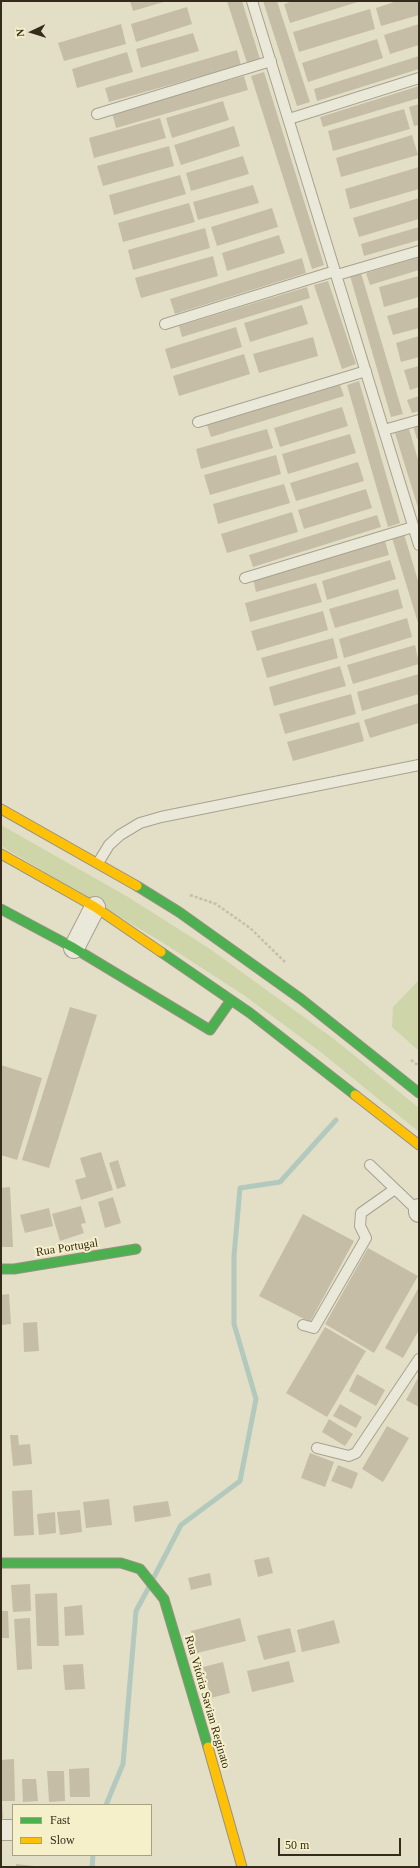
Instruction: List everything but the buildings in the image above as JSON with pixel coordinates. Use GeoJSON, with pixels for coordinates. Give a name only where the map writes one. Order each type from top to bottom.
{"type":"FeatureCollection","features":[{"type":"Feature","properties":{"kind":"main road"},"geometry":{"type":"LineString","coordinates":[[1,809],[98,863],[179,912],[282,985],[419,1092]]}},
{"type":"Feature","properties":{"kind":"main road"},"geometry":{"type":"LineString","coordinates":[[1,854],[95,907],[231,1000],[419,1145]]}},
{"type":"Feature","properties":{"kind":"main road"},"geometry":{"type":"LineString","coordinates":[[1,909],[74,948],[210,1030],[231,1000]]}},
{"type":"Feature","properties":{"kind":"main road","name":"Rua Portugal"},"geometry":{"type":"LineString","coordinates":[[1,1269],[14,1269],[136,1249]]}},
{"type":"Feature","properties":{"kind":"main road","name":"Rua Vitória Savian Reginato"},"geometry":{"type":"LineString","coordinates":[[1,1563],[121,1563],[140,1569],[160,1593],[164,1599],[171,1619],[242,1867]]}},
{"type":"Feature","properties":{"kind":"street"},"geometry":{"type":"LineString","coordinates":[[74,948],[95,907]]}},
{"type":"Feature","properties":{"kind":"street"},"geometry":{"type":"LineString","coordinates":[[1,1830],[12,1830]]}},
{"type":"Feature","properties":{"kind":"lane"},"geometry":{"type":"LineString","coordinates":[[252,1],[419,545]]}},
{"type":"Feature","properties":{"kind":"lane"},"geometry":{"type":"LineString","coordinates":[[96,114],[271,61]]}},
{"type":"Feature","properties":{"kind":"lane"},"geometry":{"type":"LineString","coordinates":[[289,119],[419,78]]}},
{"type":"Feature","properties":{"kind":"lane"},"geometry":{"type":"LineString","coordinates":[[165,324],[336,273],[419,251]]}},
{"type":"Feature","properties":{"kind":"lane"},"geometry":{"type":"LineString","coordinates":[[198,422],[366,371]]}},
{"type":"Feature","properties":{"kind":"lane"},"geometry":{"type":"LineString","coordinates":[[384,430],[419,420]]}},
{"type":"Feature","properties":{"kind":"lane"},"geometry":{"type":"LineString","coordinates":[[245,578],[414,527]]}},
{"type":"Feature","properties":{"kind":"lane"},"geometry":{"type":"LineString","coordinates":[[98,863],[109,845],[120,835],[140,823],[161,817],[419,765]]}},
{"type":"Feature","properties":{"kind":"lane"},"geometry":{"type":"LineString","coordinates":[[370,1165],[419,1211]]}},
{"type":"Feature","properties":{"kind":"lane"},"geometry":{"type":"LineString","coordinates":[[303,1325],[314,1328],[366,1238],[360,1226],[360,1213],[395,1189]]}},
{"type":"Feature","properties":{"kind":"lane"},"geometry":{"type":"LineString","coordinates":[[317,1448],[349,1456],[356,1453],[419,1359]]}},
{"type":"Feature","properties":{"kind":"green space"},"geometry":{"type":"Polygon","coordinates":[[[1,825],[128,897],[210,949],[334,1039],[419,1108],[419,1132],[322,1053],[245,996],[165,944],[1,846],[1,825]]]}},
{"type":"Feature","properties":{"kind":"green space"},"geometry":{"type":"Polygon","coordinates":[[[419,980],[419,1051],[392,1027],[393,1007],[419,980]]]}},
{"type":"Feature","properties":{"kind":"waterway"},"geometry":{"type":"LineString","coordinates":[[154,1577],[181,1525],[240,1481],[256,1399],[234,1324],[234,1256],[240,1188],[280,1182],[336,1120]]}},
{"type":"Feature","properties":{"kind":"waterway"},"geometry":{"type":"LineString","coordinates":[[106,1804],[123,1764],[136,1611],[149,1587]]}},
{"type":"Feature","properties":{"kind":"waterway"},"geometry":{"type":"LineString","coordinates":[[92,1867],[93,1856]]}},
{"type":"Feature","properties":{"kind":"traffic: fast"},"geometry":{"type":"LineString","coordinates":[[137,886],[179,912],[301,999],[419,1093]]}},
{"type":"Feature","properties":{"kind":"traffic: fast"},"geometry":{"type":"LineString","coordinates":[[1,909],[74,948],[210,1030],[231,1000]]}},
{"type":"Feature","properties":{"kind":"traffic: fast"},"geometry":{"type":"LineString","coordinates":[[161,952],[250,1013],[355,1095]]}},
{"type":"Feature","properties":{"kind":"traffic: fast"},"geometry":{"type":"LineString","coordinates":[[1,1269],[14,1269],[136,1249]]}},
{"type":"Feature","properties":{"kind":"traffic: fast"},"geometry":{"type":"LineString","coordinates":[[1,1563],[121,1563],[140,1569],[164,1599],[208,1747]]}},
{"type":"Feature","properties":{"kind":"traffic: slow"},"geometry":{"type":"LineString","coordinates":[[1,809],[137,886]]}},
{"type":"Feature","properties":{"kind":"traffic: slow"},"geometry":{"type":"LineString","coordinates":[[1,854],[95,907],[161,952]]}},
{"type":"Feature","properties":{"kind":"traffic: slow"},"geometry":{"type":"LineString","coordinates":[[355,1095],[419,1145]]}},
{"type":"Feature","properties":{"kind":"traffic: slow"},"geometry":{"type":"LineString","coordinates":[[208,1747],[242,1867]]}}]}
